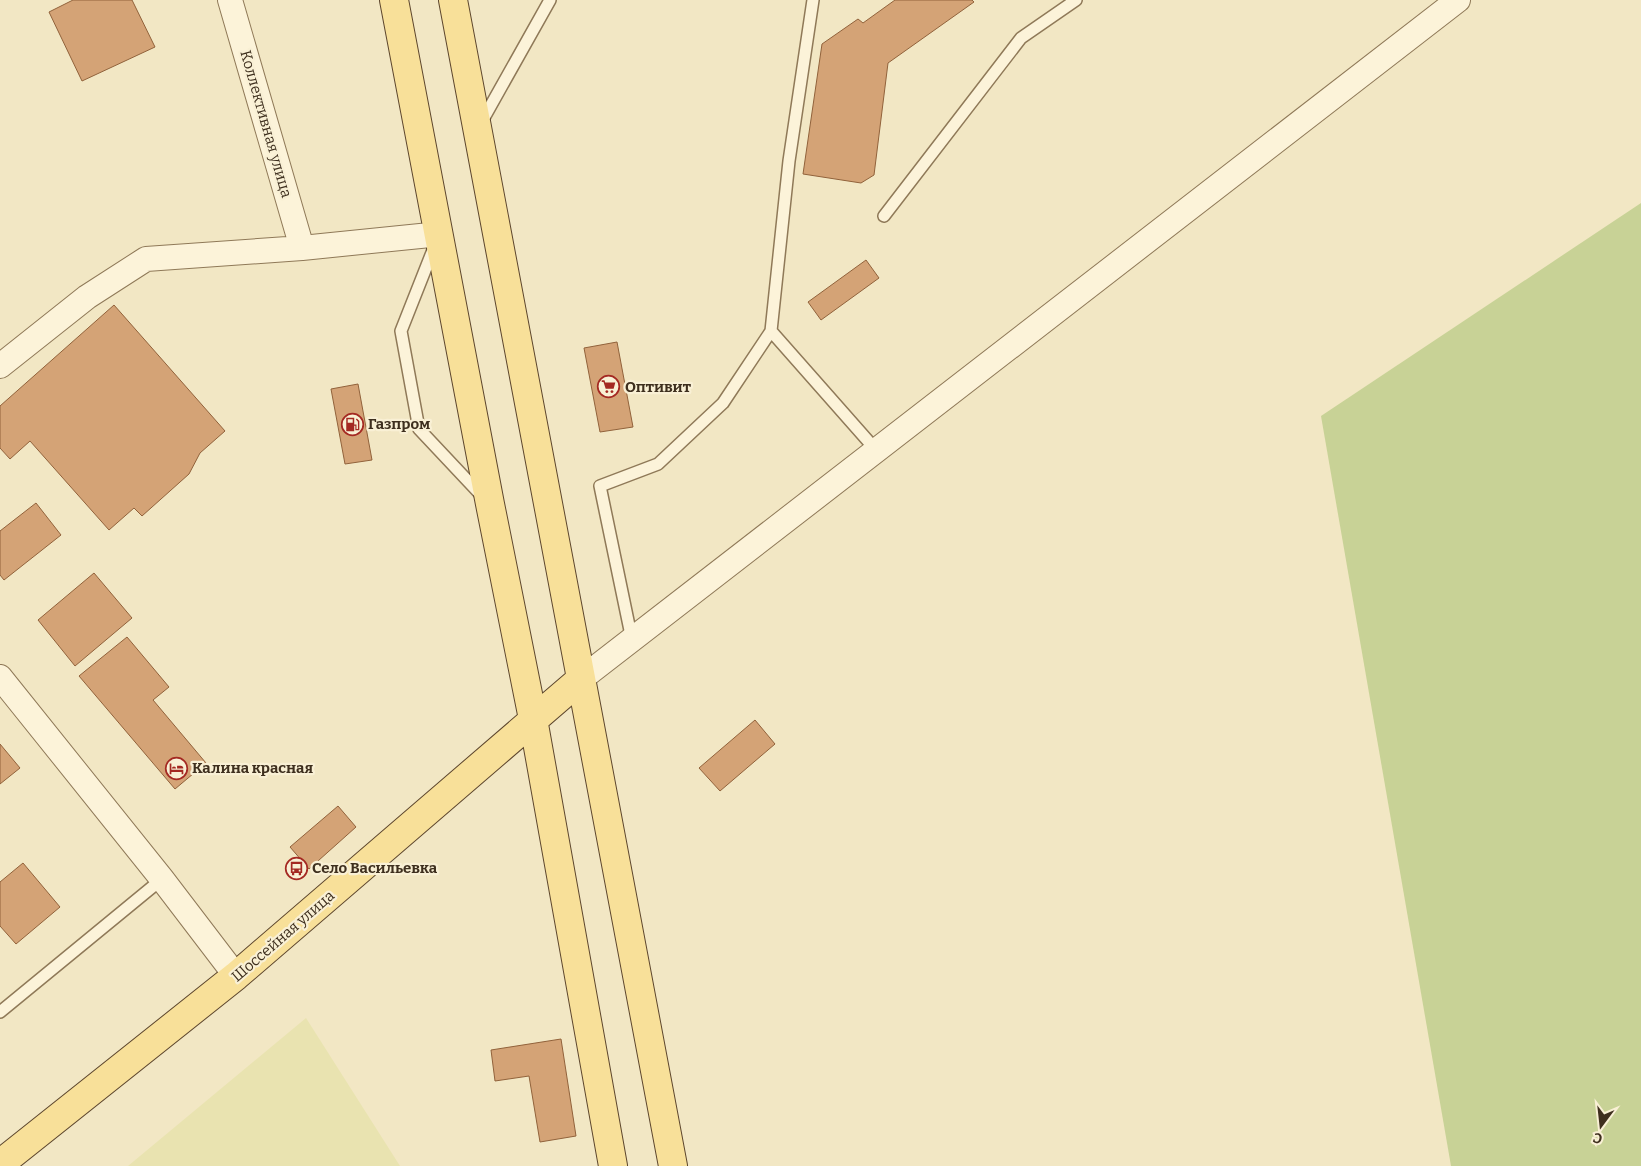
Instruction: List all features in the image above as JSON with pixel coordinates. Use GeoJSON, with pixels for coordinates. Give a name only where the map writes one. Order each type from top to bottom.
{"type":"FeatureCollection","features":[{"type":"Feature","properties":{"kind":"main road"},"geometry":{"type":"LineString","coordinates":[[394,0],[533,719],[613,1166]]}},
{"type":"Feature","properties":{"kind":"main road"},"geometry":{"type":"LineString","coordinates":[[453,0],[673,1166]]}},
{"type":"Feature","properties":{"kind":"main road","name":"Шоссейная улица"},"geometry":{"type":"LineString","coordinates":[[0,1164],[236,976],[581,679]]}},
{"type":"Feature","properties":{"kind":"street","name":"Коллективная улица"},"geometry":{"type":"LineString","coordinates":[[230,0],[302,248]]}},
{"type":"Feature","properties":{"kind":"street"},"geometry":{"type":"LineString","coordinates":[[581,679],[1458,0]]}},
{"type":"Feature","properties":{"kind":"street"},"geometry":{"type":"LineString","coordinates":[[0,366],[86,297],[146,259],[302,248],[440,234]]}},
{"type":"Feature","properties":{"kind":"street"},"geometry":{"type":"LineString","coordinates":[[2,686],[162,879],[236,976]]}},
{"type":"Feature","properties":{"kind":"lane"},"geometry":{"type":"LineString","coordinates":[[478,128],[550,0]]}},
{"type":"Feature","properties":{"kind":"lane"},"geometry":{"type":"LineString","coordinates":[[632,640],[600,486],[658,464],[723,403],[770,331],[789,161],[813,0]]}},
{"type":"Feature","properties":{"kind":"lane"},"geometry":{"type":"LineString","coordinates":[[884,216],[1021,38],[1076,0]]}},
{"type":"Feature","properties":{"kind":"lane"},"geometry":{"type":"LineString","coordinates":[[440,234],[401,331],[417,420],[419,429],[490,504]]}},
{"type":"Feature","properties":{"kind":"lane"},"geometry":{"type":"LineString","coordinates":[[770,331],[876,450]]}},
{"type":"Feature","properties":{"kind":"lane"},"geometry":{"type":"LineString","coordinates":[[0,1012],[162,879]]}},
{"type":"Feature","properties":{"kind":"shaded area"},"geometry":{"type":"Polygon","coordinates":[[[306,1018],[400,1166],[128,1166],[306,1018]]]}},
{"type":"Feature","properties":{"kind":"green space"},"geometry":{"type":"Polygon","coordinates":[[[1641,203],[1641,1166],[1451,1166],[1321,416],[1641,203]]]}},
{"type":"Feature","properties":{"kind":"building"},"geometry":{"type":"Polygon","coordinates":[[[73,0],[132,0],[155,47],[82,81],[49,12],[73,0]]]}},
{"type":"Feature","properties":{"kind":"building"},"geometry":{"type":"Polygon","coordinates":[[[895,0],[972,0],[974,2],[888,63],[874,175],[861,183],[803,174],[822,44],[858,19],[863,23],[895,0]]]}},
{"type":"Feature","properties":{"kind":"building"},"geometry":{"type":"Polygon","coordinates":[[[866,260],[879,278],[821,320],[808,302],[866,260]]]}},
{"type":"Feature","properties":{"kind":"building"},"geometry":{"type":"Polygon","coordinates":[[[114,305],[225,431],[200,453],[189,474],[142,516],[134,508],[109,530],[30,441],[10,459],[0,448],[0,406],[114,305]]]}},
{"type":"Feature","properties":{"kind":"building","name":"Оптивит"},"geometry":{"type":"Polygon","coordinates":[[[617,342],[633,427],[600,432],[584,348],[617,342]]]}},
{"type":"Feature","properties":{"kind":"building","name":"Газпром"},"geometry":{"type":"Polygon","coordinates":[[[358,384],[372,460],[345,464],[331,389],[358,384]]]}},
{"type":"Feature","properties":{"kind":"building"},"geometry":{"type":"Polygon","coordinates":[[[36,503],[61,535],[4,580],[0,575],[0,531],[36,503]]]}},
{"type":"Feature","properties":{"kind":"building"},"geometry":{"type":"Polygon","coordinates":[[[94,573],[132,618],[75,666],[38,620],[94,573]]]}},
{"type":"Feature","properties":{"kind":"building"},"geometry":{"type":"Polygon","coordinates":[[[127,637],[169,687],[153,700],[206,763],[175,789],[79,676],[127,637]]]}},
{"type":"Feature","properties":{"kind":"building"},"geometry":{"type":"Polygon","coordinates":[[[755,720],[775,744],[720,791],[699,768],[755,720]]]}},
{"type":"Feature","properties":{"kind":"building"},"geometry":{"type":"Polygon","coordinates":[[[0,744],[20,768],[0,784],[0,744]]]}},
{"type":"Feature","properties":{"kind":"building"},"geometry":{"type":"Polygon","coordinates":[[[338,806],[356,827],[309,869],[290,847],[338,806]]]}},
{"type":"Feature","properties":{"kind":"building"},"geometry":{"type":"Polygon","coordinates":[[[23,863],[60,907],[16,944],[0,926],[0,882],[23,863]]]}},
{"type":"Feature","properties":{"kind":"building"},"geometry":{"type":"Polygon","coordinates":[[[561,1039],[576,1136],[540,1142],[529,1076],[495,1081],[491,1050],[561,1039]]]}},
{"type":"Feature","properties":{"kind":"place","name":"Оптивит"},"geometry":{"type":"Point","coordinates":[609,387]}},
{"type":"Feature","properties":{"kind":"place","name":"Газпром"},"geometry":{"type":"Point","coordinates":[352,424]}},
{"type":"Feature","properties":{"kind":"place","name":"Калина красная"},"geometry":{"type":"Point","coordinates":[176,768]}},
{"type":"Feature","properties":{"kind":"place","name":"Село Васильевка"},"geometry":{"type":"Point","coordinates":[296,868]}}]}
